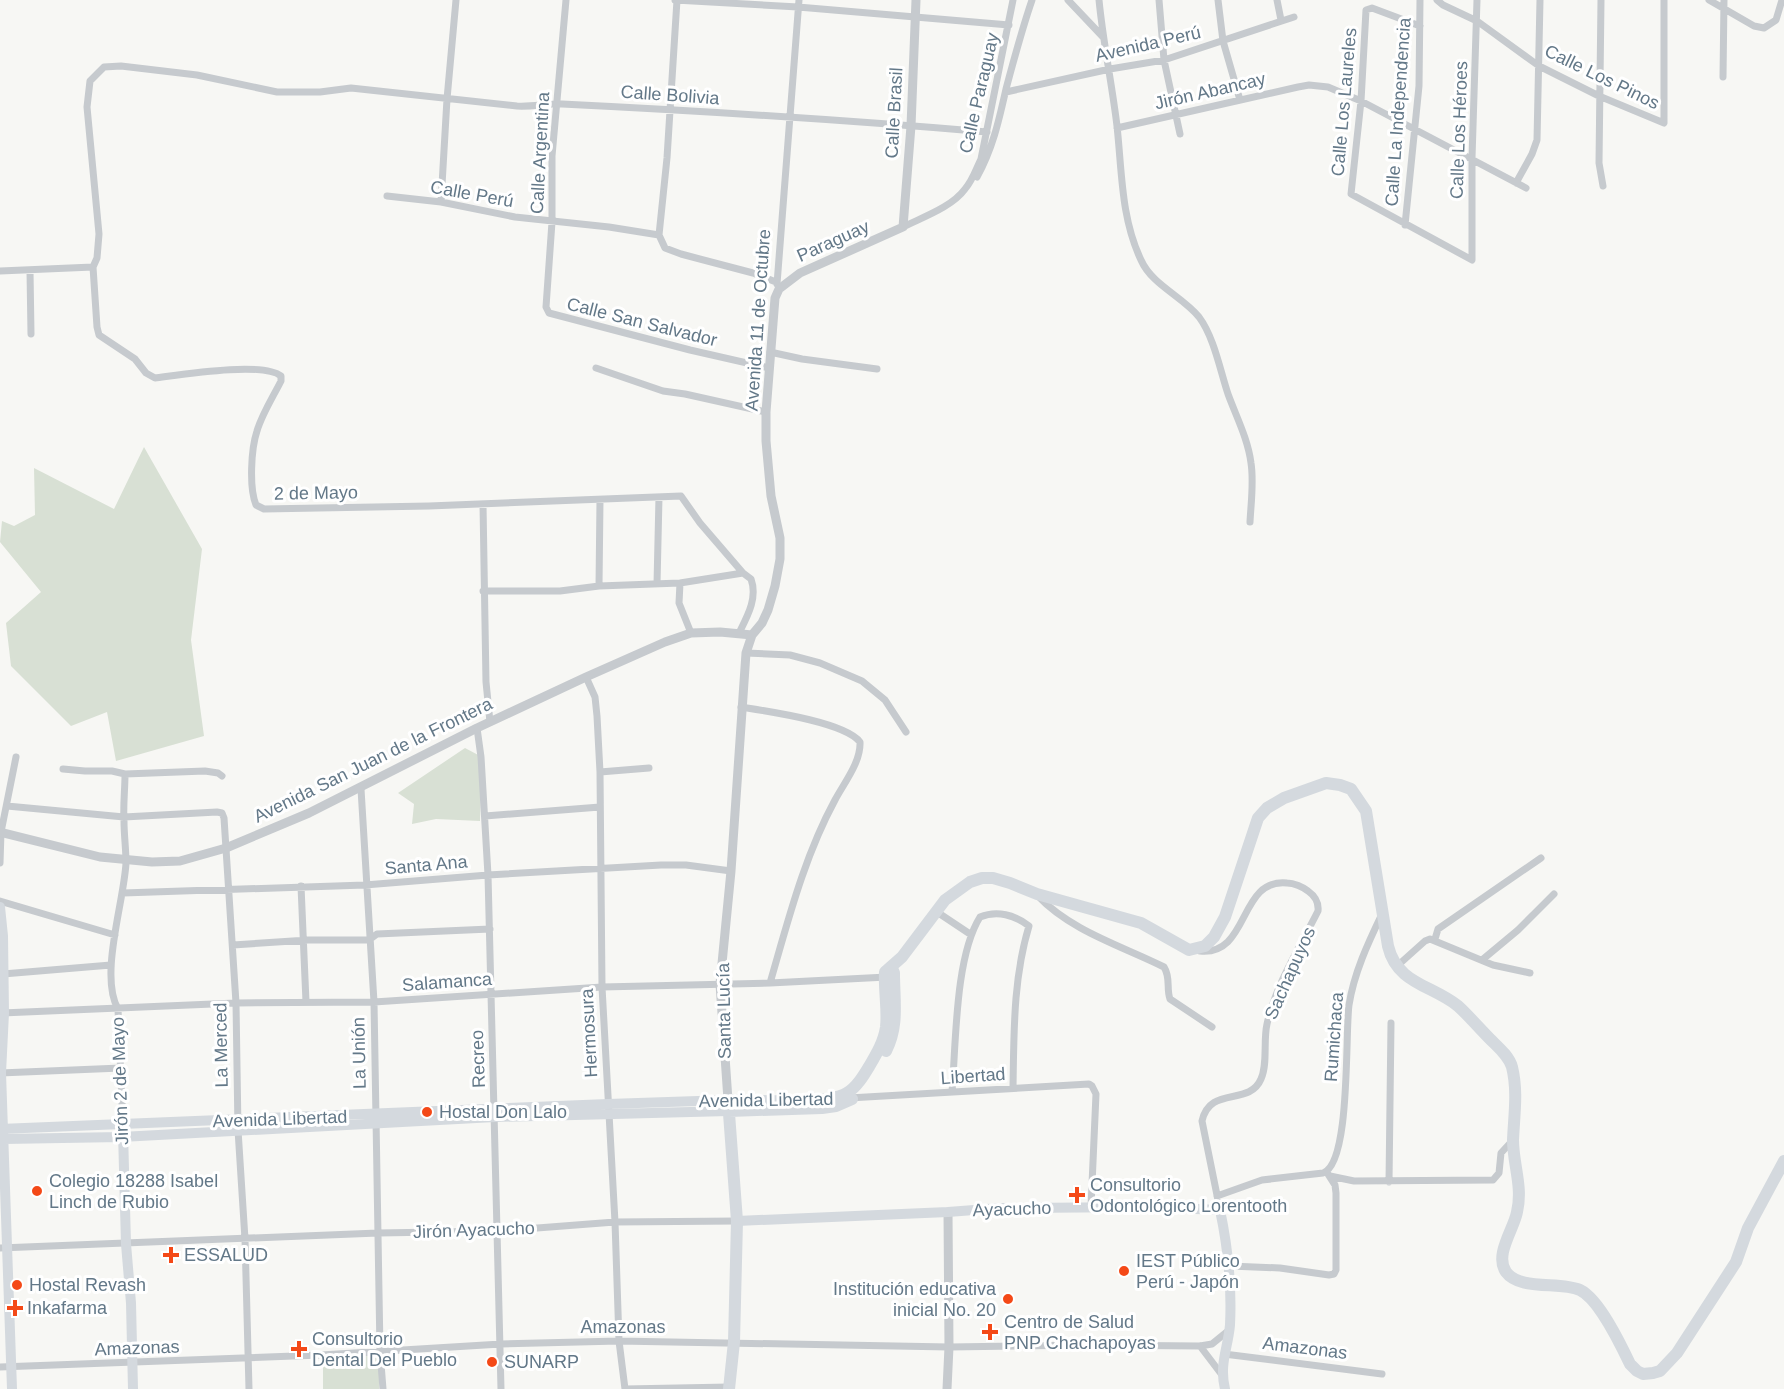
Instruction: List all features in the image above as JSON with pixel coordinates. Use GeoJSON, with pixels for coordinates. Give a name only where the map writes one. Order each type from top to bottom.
{"type":"FeatureCollection","features":[{"type":"Feature","properties":{"kind":"highway"},"geometry":{"type":"LineString","coordinates":[[834,1098],[854,1088],[876,1055],[884,1038],[886,1025],[884,993],[890,973],[945,900],[959,889],[982,878],[993,878],[1037,894],[1141,923],[1189,950],[1205,946],[1214,937],[1225,917],[1258,818],[1267,808],[1284,798],[1326,783],[1351,789],[1366,811],[1391,956],[1396,967],[1415,982],[1457,1006],[1502,1050],[1511,1063],[1514,1078],[1514,1140],[1520,1199],[1517,1215],[1504,1247],[1502,1261],[1505,1271],[1513,1279],[1580,1290],[1589,1297],[1636,1371],[1643,1374],[1660,1371],[1688,1337],[1736,1262],[1748,1228],[1784,1161]]}},
{"type":"Feature","properties":{"kind":"highway"},"geometry":{"type":"LineString","coordinates":[[855,1097],[872,1077],[894,1035],[890,973]]}},
{"type":"Feature","properties":{"kind":"highway","name":"Avenida Libertad"},"geometry":{"type":"LineString","coordinates":[[729,1105],[822,1108],[836,1106],[855,1097]]}},
{"type":"Feature","properties":{"kind":"highway","name":"Avenida Libertad"},"geometry":{"type":"LineString","coordinates":[[729,1105],[834,1098]]}},
{"type":"Feature","properties":{"kind":"highway","name":"Santa Lucía"},"geometry":{"type":"LineString","coordinates":[[729,1105],[737,1221],[734,1342],[729,1388]]}},
{"type":"Feature","properties":{"kind":"main road"},"geometry":{"type":"LineString","coordinates":[[0,907],[3,936],[0,1073],[4,1248],[8,1302],[5,1367],[12,1389]]}},
{"type":"Feature","properties":{"kind":"main road","name":"Avenida Libertad"},"geometry":{"type":"LineString","coordinates":[[2,1133],[123,1131],[495,1113],[729,1105]]}},
{"type":"Feature","properties":{"kind":"main road","name":"Jirón 2 de Mayo"},"geometry":{"type":"LineString","coordinates":[[123,1131],[133,1389]]}},
{"type":"Feature","properties":{"kind":"main road","name":"Ayacucho"},"geometry":{"type":"LineString","coordinates":[[948,1212],[1000,1208],[1091,1207],[1220,1210]]}},
{"type":"Feature","properties":{"kind":"main road","name":"Sachapuyos"},"geometry":{"type":"LineString","coordinates":[[1220,1210],[1230,1266],[1229,1329],[1222,1375],[1225,1389]]}},
{"type":"Feature","properties":{"kind":"main road","name":"Jirón Ayacucho"},"geometry":{"type":"LineString","coordinates":[[737,1221],[948,1212]]}},
{"type":"Feature","properties":{"kind":"street"},"geometry":{"type":"LineString","coordinates":[[441,202],[456,0]]}},
{"type":"Feature","properties":{"kind":"street","name":"Calle Argentina"},"geometry":{"type":"LineString","coordinates":[[546,307],[552,222],[552,156],[566,0]]}},
{"type":"Feature","properties":{"kind":"street"},"geometry":{"type":"LineString","coordinates":[[672,0],[799,4],[1009,25]]}},
{"type":"Feature","properties":{"kind":"street"},"geometry":{"type":"LineString","coordinates":[[677,0],[659,235],[665,248],[753,273],[778,285]]}},
{"type":"Feature","properties":{"kind":"street","name":"Calle Brasil"},"geometry":{"type":"LineString","coordinates":[[903,227],[911,126],[916,0]]}},
{"type":"Feature","properties":{"kind":"street","name":"Calle Paraguay"},"geometry":{"type":"LineString","coordinates":[[903,227],[943,207],[963,192],[972,180],[981,159],[1013,0]]}},
{"type":"Feature","properties":{"kind":"street"},"geometry":{"type":"LineString","coordinates":[[963,192],[976,178],[987,160],[1032,0]]}},
{"type":"Feature","properties":{"kind":"street"},"geometry":{"type":"LineString","coordinates":[[1068,0],[1103,37]]}},
{"type":"Feature","properties":{"kind":"street"},"geometry":{"type":"LineString","coordinates":[[1099,0],[1103,37],[1110,69],[1124,206],[1134,242],[1141,262],[1155,279],[1186,303],[1201,320],[1216,355],[1251,461],[1250,522]]}},
{"type":"Feature","properties":{"kind":"street"},"geometry":{"type":"LineString","coordinates":[[1159,0],[1164,60],[1180,134]]}},
{"type":"Feature","properties":{"kind":"street"},"geometry":{"type":"LineString","coordinates":[[1218,0],[1223,41],[1240,100]]}},
{"type":"Feature","properties":{"kind":"street"},"geometry":{"type":"LineString","coordinates":[[1277,0],[1281,21]]}},
{"type":"Feature","properties":{"kind":"street","name":"Calle La Independencia"},"geometry":{"type":"LineString","coordinates":[[1405,225],[1419,86],[1420,0]]}},
{"type":"Feature","properties":{"kind":"street","name":"Calle Los Pinos"},"geometry":{"type":"LineString","coordinates":[[1437,0],[1478,21],[1539,66],[1599,96],[1664,123],[1664,0]]}},
{"type":"Feature","properties":{"kind":"street","name":"Calle Los Héroes"},"geometry":{"type":"LineString","coordinates":[[1405,225],[1472,260],[1472,158],[1477,0]]}},
{"type":"Feature","properties":{"kind":"street"},"geometry":{"type":"LineString","coordinates":[[1516,183],[1537,140],[1539,0]]}},
{"type":"Feature","properties":{"kind":"street"},"geometry":{"type":"LineString","coordinates":[[1601,0],[1599,163],[1603,186]]}},
{"type":"Feature","properties":{"kind":"street"},"geometry":{"type":"LineString","coordinates":[[1709,0],[1754,26],[1764,28],[1776,20],[1782,0]]}},
{"type":"Feature","properties":{"kind":"street"},"geometry":{"type":"LineString","coordinates":[[1723,77],[1724,0]]}},
{"type":"Feature","properties":{"kind":"street","name":"Avenida 11 de Octubre"},"geometry":{"type":"LineString","coordinates":[[752,635],[758,629],[768,610],[780,559],[780,538],[768,470],[766,412],[799,4]]}},
{"type":"Feature","properties":{"kind":"street","name":"Calle Los Laureles"},"geometry":{"type":"LineString","coordinates":[[1405,225],[1351,194],[1361,101],[1366,10],[1372,8],[1420,26]]}},
{"type":"Feature","properties":{"kind":"street","name":"Avenida Perú"},"geometry":{"type":"LineString","coordinates":[[1006,92],[1110,69],[1164,60],[1294,17]]}},
{"type":"Feature","properties":{"kind":"street","name":"Calle Bolivia"},"geometry":{"type":"LineString","coordinates":[[93,267],[97,258],[99,234],[87,107],[90,81],[104,67],[121,66],[197,75],[277,92],[320,92],[351,88],[534,107],[557,104],[669,110],[987,132]]}},
{"type":"Feature","properties":{"kind":"street","name":"Jirón Abancay"},"geometry":{"type":"LineString","coordinates":[[1117,128],[1309,85],[1328,87],[1361,101]]}},
{"type":"Feature","properties":{"kind":"street"},"geometry":{"type":"LineString","coordinates":[[1361,101],[1526,188]]}},
{"type":"Feature","properties":{"kind":"street","name":"Calle Perú"},"geometry":{"type":"LineString","coordinates":[[387,196],[441,202],[515,217],[659,235]]}},
{"type":"Feature","properties":{"kind":"street","name":"Paraguay"},"geometry":{"type":"LineString","coordinates":[[778,285],[903,227]]}},
{"type":"Feature","properties":{"kind":"street"},"geometry":{"type":"LineString","coordinates":[[0,271],[93,267]]}},
{"type":"Feature","properties":{"kind":"street","name":"2 de Mayo"},"geometry":{"type":"LineString","coordinates":[[93,267],[99,335],[135,358],[150,376],[155,378],[225,369],[262,370],[277,372],[280,376],[281,381],[256,432],[251,490],[256,505],[260,507],[276,509],[483,504],[681,496],[700,523],[743,573]]}},
{"type":"Feature","properties":{"kind":"street"},"geometry":{"type":"LineString","coordinates":[[30,271],[31,334]]}},
{"type":"Feature","properties":{"kind":"street","name":"Calle San Salvador"},"geometry":{"type":"LineString","coordinates":[[546,307],[549,313],[769,368]]}},
{"type":"Feature","properties":{"kind":"street"},"geometry":{"type":"LineString","coordinates":[[770,352],[802,359],[877,369]]}},
{"type":"Feature","properties":{"kind":"street"},"geometry":{"type":"LineString","coordinates":[[596,368],[663,391],[766,412]]}},
{"type":"Feature","properties":{"kind":"street"},"geometry":{"type":"LineString","coordinates":[[657,584],[659,497]]}},
{"type":"Feature","properties":{"kind":"street"},"geometry":{"type":"LineString","coordinates":[[599,586],[600,500]]}},
{"type":"Feature","properties":{"kind":"street"},"geometry":{"type":"LineString","coordinates":[[483,504],[483,591],[486,682],[490,722]]}},
{"type":"Feature","properties":{"kind":"street"},"geometry":{"type":"LineString","coordinates":[[483,591],[560,591],[599,586],[680,583],[743,573],[751,579],[753,594],[748,614],[739,633]]}},
{"type":"Feature","properties":{"kind":"street"},"geometry":{"type":"LineString","coordinates":[[680,583],[679,603],[691,633]]}},
{"type":"Feature","properties":{"kind":"street","name":"Avenida San Juan de la Frontera"},"geometry":{"type":"LineString","coordinates":[[0,832],[100,857],[126,861],[180,861],[226,848],[309,813],[361,789],[477,728],[586,677],[691,633],[720,632],[752,635]]}},
{"type":"Feature","properties":{"kind":"street","name":"Santa Lucía"},"geometry":{"type":"LineString","coordinates":[[729,1105],[720,984],[731,871],[741,707],[746,653],[752,635]]}},
{"type":"Feature","properties":{"kind":"street"},"geometry":{"type":"LineString","coordinates":[[746,653],[790,655],[820,663],[852,676],[862,681],[885,700],[906,732]]}},
{"type":"Feature","properties":{"kind":"street","name":"Hermosura"},"geometry":{"type":"LineString","coordinates":[[586,677],[595,697],[600,772],[599,869],[602,987],[619,1341],[625,1389]]}},
{"type":"Feature","properties":{"kind":"street"},"geometry":{"type":"LineString","coordinates":[[741,707],[815,722],[856,737],[860,742],[860,749],[851,771],[821,825],[816,844],[797,888],[770,983]]}},
{"type":"Feature","properties":{"kind":"street","name":"Recreo"},"geometry":{"type":"LineString","coordinates":[[477,728],[485,816],[490,929],[501,1389]]}},
{"type":"Feature","properties":{"kind":"street"},"geometry":{"type":"LineString","coordinates":[[0,863],[0,832],[16,757]]}},
{"type":"Feature","properties":{"kind":"street"},"geometry":{"type":"LineString","coordinates":[[600,772],[650,768]]}},
{"type":"Feature","properties":{"kind":"street"},"geometry":{"type":"LineString","coordinates":[[63,769],[112,771],[125,774],[205,771],[222,776]]}},
{"type":"Feature","properties":{"kind":"street","name":"Jirón 2 de Mayo"},"geometry":{"type":"LineString","coordinates":[[123,1131],[118,1010],[113,1000],[111,965],[126,861],[125,774]]}},
{"type":"Feature","properties":{"kind":"street","name":"La Unión"},"geometry":{"type":"LineString","coordinates":[[361,789],[365,885],[374,1002],[380,1351],[383,1389]]}},
{"type":"Feature","properties":{"kind":"street"},"geometry":{"type":"LineString","coordinates":[[7,806],[124,817]]}},
{"type":"Feature","properties":{"kind":"street"},"geometry":{"type":"LineString","coordinates":[[485,816],[600,807]]}},
{"type":"Feature","properties":{"kind":"street","name":"La Merced"},"geometry":{"type":"LineString","coordinates":[[124,817],[217,812],[222,813],[224,818],[236,1003],[238,1125],[246,1239],[249,1389]]}},
{"type":"Feature","properties":{"kind":"street"},"geometry":{"type":"LineString","coordinates":[[1435,939],[1438,929],[1541,858]]}},
{"type":"Feature","properties":{"kind":"street","name":"Santa Ana"},"geometry":{"type":"LineString","coordinates":[[123,893],[365,885],[488,874],[686,865],[731,871]]}},
{"type":"Feature","properties":{"kind":"street","name":"Sachapuyos"},"geometry":{"type":"LineString","coordinates":[[1189,950],[1211,952],[1231,940],[1257,893],[1267,886],[1279,882],[1292,883],[1308,890],[1317,900],[1318,911],[1283,982],[1267,1024],[1261,1080],[1254,1090],[1215,1101],[1204,1112],[1202,1121],[1220,1210]]}},
{"type":"Feature","properties":{"kind":"street"},"geometry":{"type":"LineString","coordinates":[[301,886],[306,1002]]}},
{"type":"Feature","properties":{"kind":"street"},"geometry":{"type":"LineString","coordinates":[[1037,894],[1050,908],[1070,922],[1164,967],[1169,976],[1170,999],[1212,1027]]}},
{"type":"Feature","properties":{"kind":"street"},"geometry":{"type":"LineString","coordinates":[[1482,960],[1518,930],[1554,894]]}},
{"type":"Feature","properties":{"kind":"street"},"geometry":{"type":"LineString","coordinates":[[0,902],[115,934]]}},
{"type":"Feature","properties":{"kind":"street"},"geometry":{"type":"LineString","coordinates":[[937,912],[970,934]]}},
{"type":"Feature","properties":{"kind":"street","name":"Rumichaca"},"geometry":{"type":"LineString","coordinates":[[1328,1172],[1336,1154],[1343,1125],[1349,1006],[1353,983],[1383,912]]}},
{"type":"Feature","properties":{"kind":"street"},"geometry":{"type":"LineString","coordinates":[[952,1092],[959,1002],[970,934],[980,917],[992,913],[1011,915],[1029,926],[1021,957],[1014,1009],[1013,1088]]}},
{"type":"Feature","properties":{"kind":"street"},"geometry":{"type":"LineString","coordinates":[[233,945],[369,940],[377,934],[490,929]]}},
{"type":"Feature","properties":{"kind":"street"},"geometry":{"type":"LineString","coordinates":[[1396,967],[1425,941],[1435,939],[1493,965],[1530,973]]}},
{"type":"Feature","properties":{"kind":"street"},"geometry":{"type":"LineString","coordinates":[[3,974],[111,965]]}},
{"type":"Feature","properties":{"kind":"street","name":"Salamanca"},"geometry":{"type":"LineString","coordinates":[[2,1013],[118,1010],[236,1003],[374,1002],[602,987],[770,983],[890,973]]}},
{"type":"Feature","properties":{"kind":"street"},"geometry":{"type":"LineString","coordinates":[[1389,1182],[1391,1023]]}},
{"type":"Feature","properties":{"kind":"street"},"geometry":{"type":"LineString","coordinates":[[0,1073],[121,1068]]}},
{"type":"Feature","properties":{"kind":"street","name":"Libertad"},"geometry":{"type":"LineString","coordinates":[[855,1097],[1089,1084],[1096,1095],[1091,1207]]}},
{"type":"Feature","properties":{"kind":"street","name":"Avenida Libertad"},"geometry":{"type":"LineString","coordinates":[[834,1098],[855,1097]]}},
{"type":"Feature","properties":{"kind":"street"},"geometry":{"type":"LineString","coordinates":[[1217,1196],[1262,1180],[1328,1172],[1354,1181],[1493,1180],[1499,1173],[1501,1153],[1514,1140]]}},
{"type":"Feature","properties":{"kind":"street"},"geometry":{"type":"LineString","coordinates":[[1230,1266],[1280,1268],[1334,1274],[1336,1270],[1336,1193],[1335,1185],[1328,1172]]}},
{"type":"Feature","properties":{"kind":"street"},"geometry":{"type":"LineString","coordinates":[[947,1389],[948,1212]]}},
{"type":"Feature","properties":{"kind":"street","name":"Jirón Ayacucho"},"geometry":{"type":"LineString","coordinates":[[4,1248],[378,1233],[498,1231],[615,1222],[737,1221]]}},
{"type":"Feature","properties":{"kind":"street","name":"Amazonas"},"geometry":{"type":"LineString","coordinates":[[5,1367],[249,1358],[501,1344],[619,1341],[949,1347],[1200,1346],[1212,1344],[1229,1329]]}},
{"type":"Feature","properties":{"kind":"street"},"geometry":{"type":"LineString","coordinates":[[1200,1346],[1222,1375]]}},
{"type":"Feature","properties":{"kind":"street","name":"Amazonas"},"geometry":{"type":"LineString","coordinates":[[1224,1354],[1382,1374]]}},
{"type":"Feature","properties":{"kind":"street"},"geometry":{"type":"LineString","coordinates":[[625,1389],[729,1388]]}},
{"type":"Feature","properties":{"kind":"shaded area"},"geometry":{"type":"Polygon","coordinates":[[[144,447],[202,549],[191,640],[204,736],[116,761],[107,712],[71,726],[11,666],[6,623],[41,592],[0,542],[2,521],[14,526],[35,515],[34,468],[114,509],[144,447]]]}},
{"type":"Feature","properties":{"kind":"shaded area"},"geometry":{"type":"Polygon","coordinates":[[[465,748],[482,757],[480,821],[436,819],[412,824],[414,804],[398,793],[465,748]]]}},
{"type":"Feature","properties":{"kind":"shaded area"},"geometry":{"type":"Polygon","coordinates":[[[379,1355],[379,1389],[323,1389],[323,1356],[379,1355]]]}},
{"type":"Feature","properties":{"kind":"place","name":"Hostal Don Lalo"},"geometry":{"type":"Point","coordinates":[427,1112]}},
{"type":"Feature","properties":{"kind":"place","name":"Colegio 18288 Isabel Linch de Rubio"},"geometry":{"type":"Point","coordinates":[37,1191]}},
{"type":"Feature","properties":{"kind":"place","name":"Consultorio Odontológico Lorentooth"},"geometry":{"type":"Point","coordinates":[1077,1195]}},
{"type":"Feature","properties":{"kind":"place","name":"ESSALUD"},"geometry":{"type":"Point","coordinates":[171,1255]}},
{"type":"Feature","properties":{"kind":"place","name":"IEST Público Perú - Japón"},"geometry":{"type":"Point","coordinates":[1124,1271]}},
{"type":"Feature","properties":{"kind":"place","name":"Hostal Revash"},"geometry":{"type":"Point","coordinates":[17,1285]}},
{"type":"Feature","properties":{"kind":"place","name":"Institución educativa inicial No. 20"},"geometry":{"type":"Point","coordinates":[1008,1299]}},
{"type":"Feature","properties":{"kind":"place","name":"Inkafarma"},"geometry":{"type":"Point","coordinates":[15,1308]}},
{"type":"Feature","properties":{"kind":"place","name":"Centro de Salud PNP Chachapoyas"},"geometry":{"type":"Point","coordinates":[990,1332]}},
{"type":"Feature","properties":{"kind":"place","name":"Consultorio Dental Del Pueblo"},"geometry":{"type":"Point","coordinates":[299,1349]}},
{"type":"Feature","properties":{"kind":"place","name":"SUNARP"},"geometry":{"type":"Point","coordinates":[492,1362]}}]}
